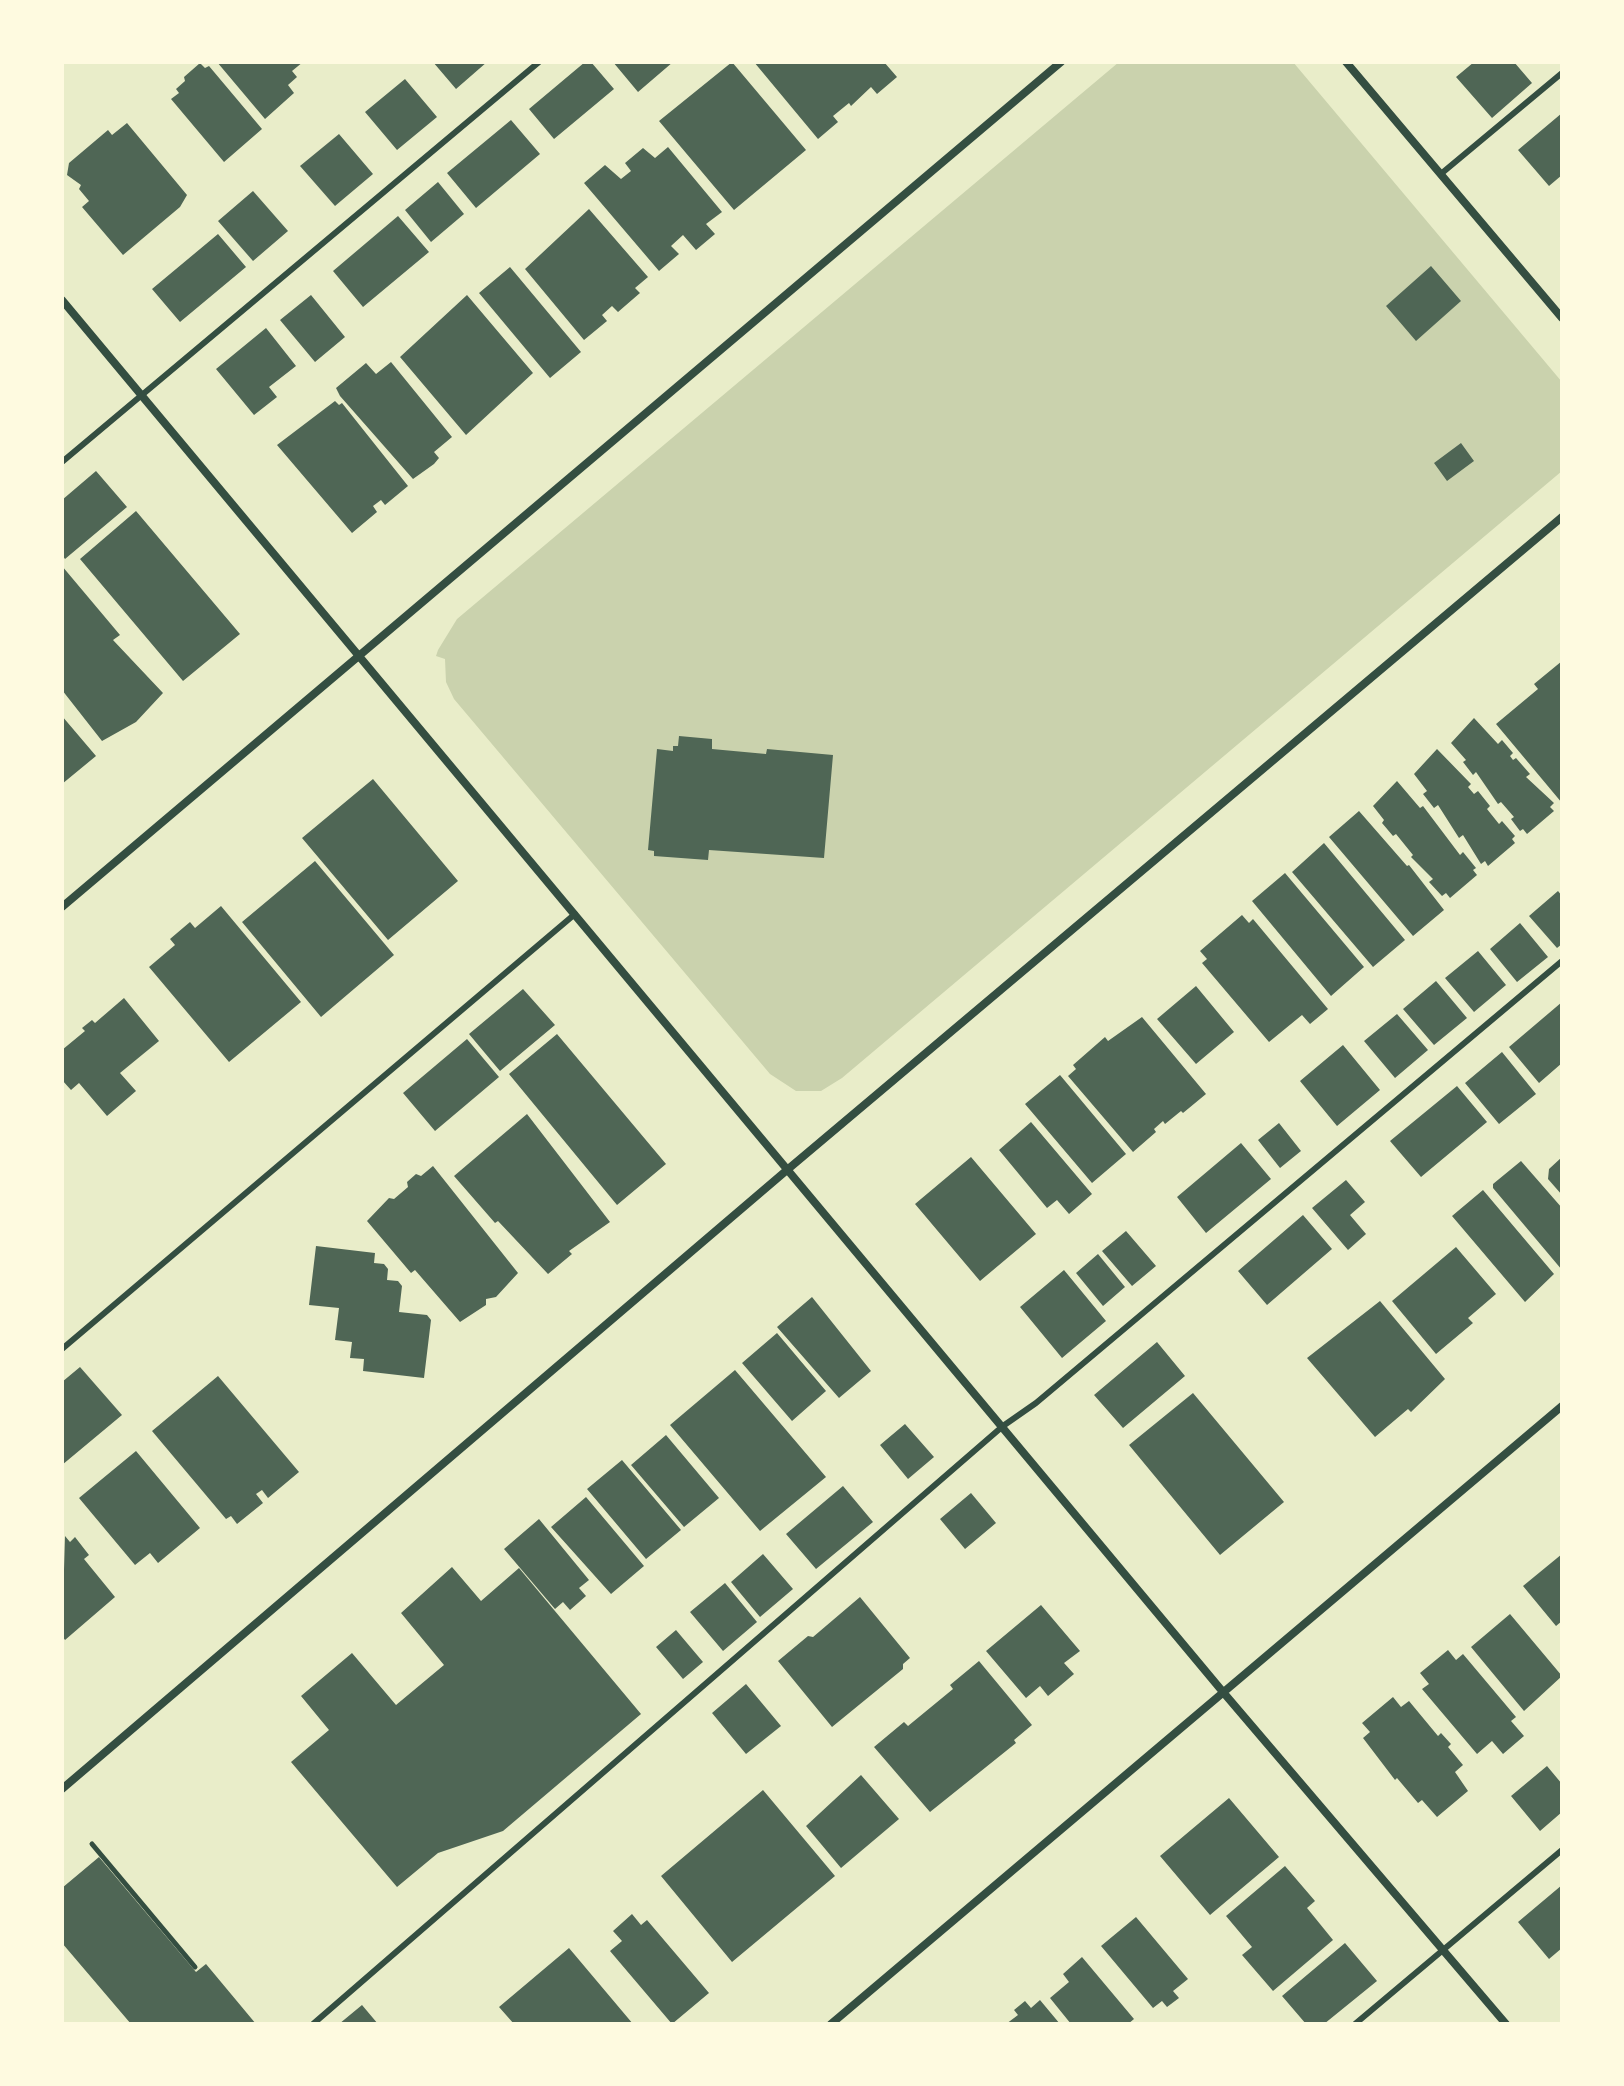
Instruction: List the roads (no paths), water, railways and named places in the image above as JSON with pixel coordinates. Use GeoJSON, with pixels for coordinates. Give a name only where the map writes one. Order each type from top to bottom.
{"type":"FeatureCollection","features":[{"type":"Feature","properties":{"kind":"street"},"geometry":{"type":"LineString","coordinates":[[62,907],[1061,62]]}},
{"type":"Feature","properties":{"kind":"street"},"geometry":{"type":"LineString","coordinates":[[1346,62],[1562,318]]}},
{"type":"Feature","properties":{"kind":"street"},"geometry":{"type":"LineString","coordinates":[[62,300],[1223,1692],[1506,2024]]}},
{"type":"Feature","properties":{"kind":"street"},"geometry":{"type":"LineString","coordinates":[[62,1789],[787,1170],[1562,517]]}},
{"type":"Feature","properties":{"kind":"street"},"geometry":{"type":"LineString","coordinates":[[831,2024],[1562,1406]]}},
{"type":"Feature","properties":{"kind":"lane"},"geometry":{"type":"LineString","coordinates":[[62,462],[539,62]]}},
{"type":"Feature","properties":{"kind":"lane"},"geometry":{"type":"LineString","coordinates":[[1442,173],[1562,73]]}},
{"type":"Feature","properties":{"kind":"lane"},"geometry":{"type":"LineString","coordinates":[[62,1349],[575,914]]}},
{"type":"Feature","properties":{"kind":"lane"},"geometry":{"type":"LineString","coordinates":[[313,2024],[1003,1426],[1036,1403],[1562,961]]}},
{"type":"Feature","properties":{"kind":"lane"},"geometry":{"type":"LineString","coordinates":[[1355,2024],[1562,1850]]}}]}
